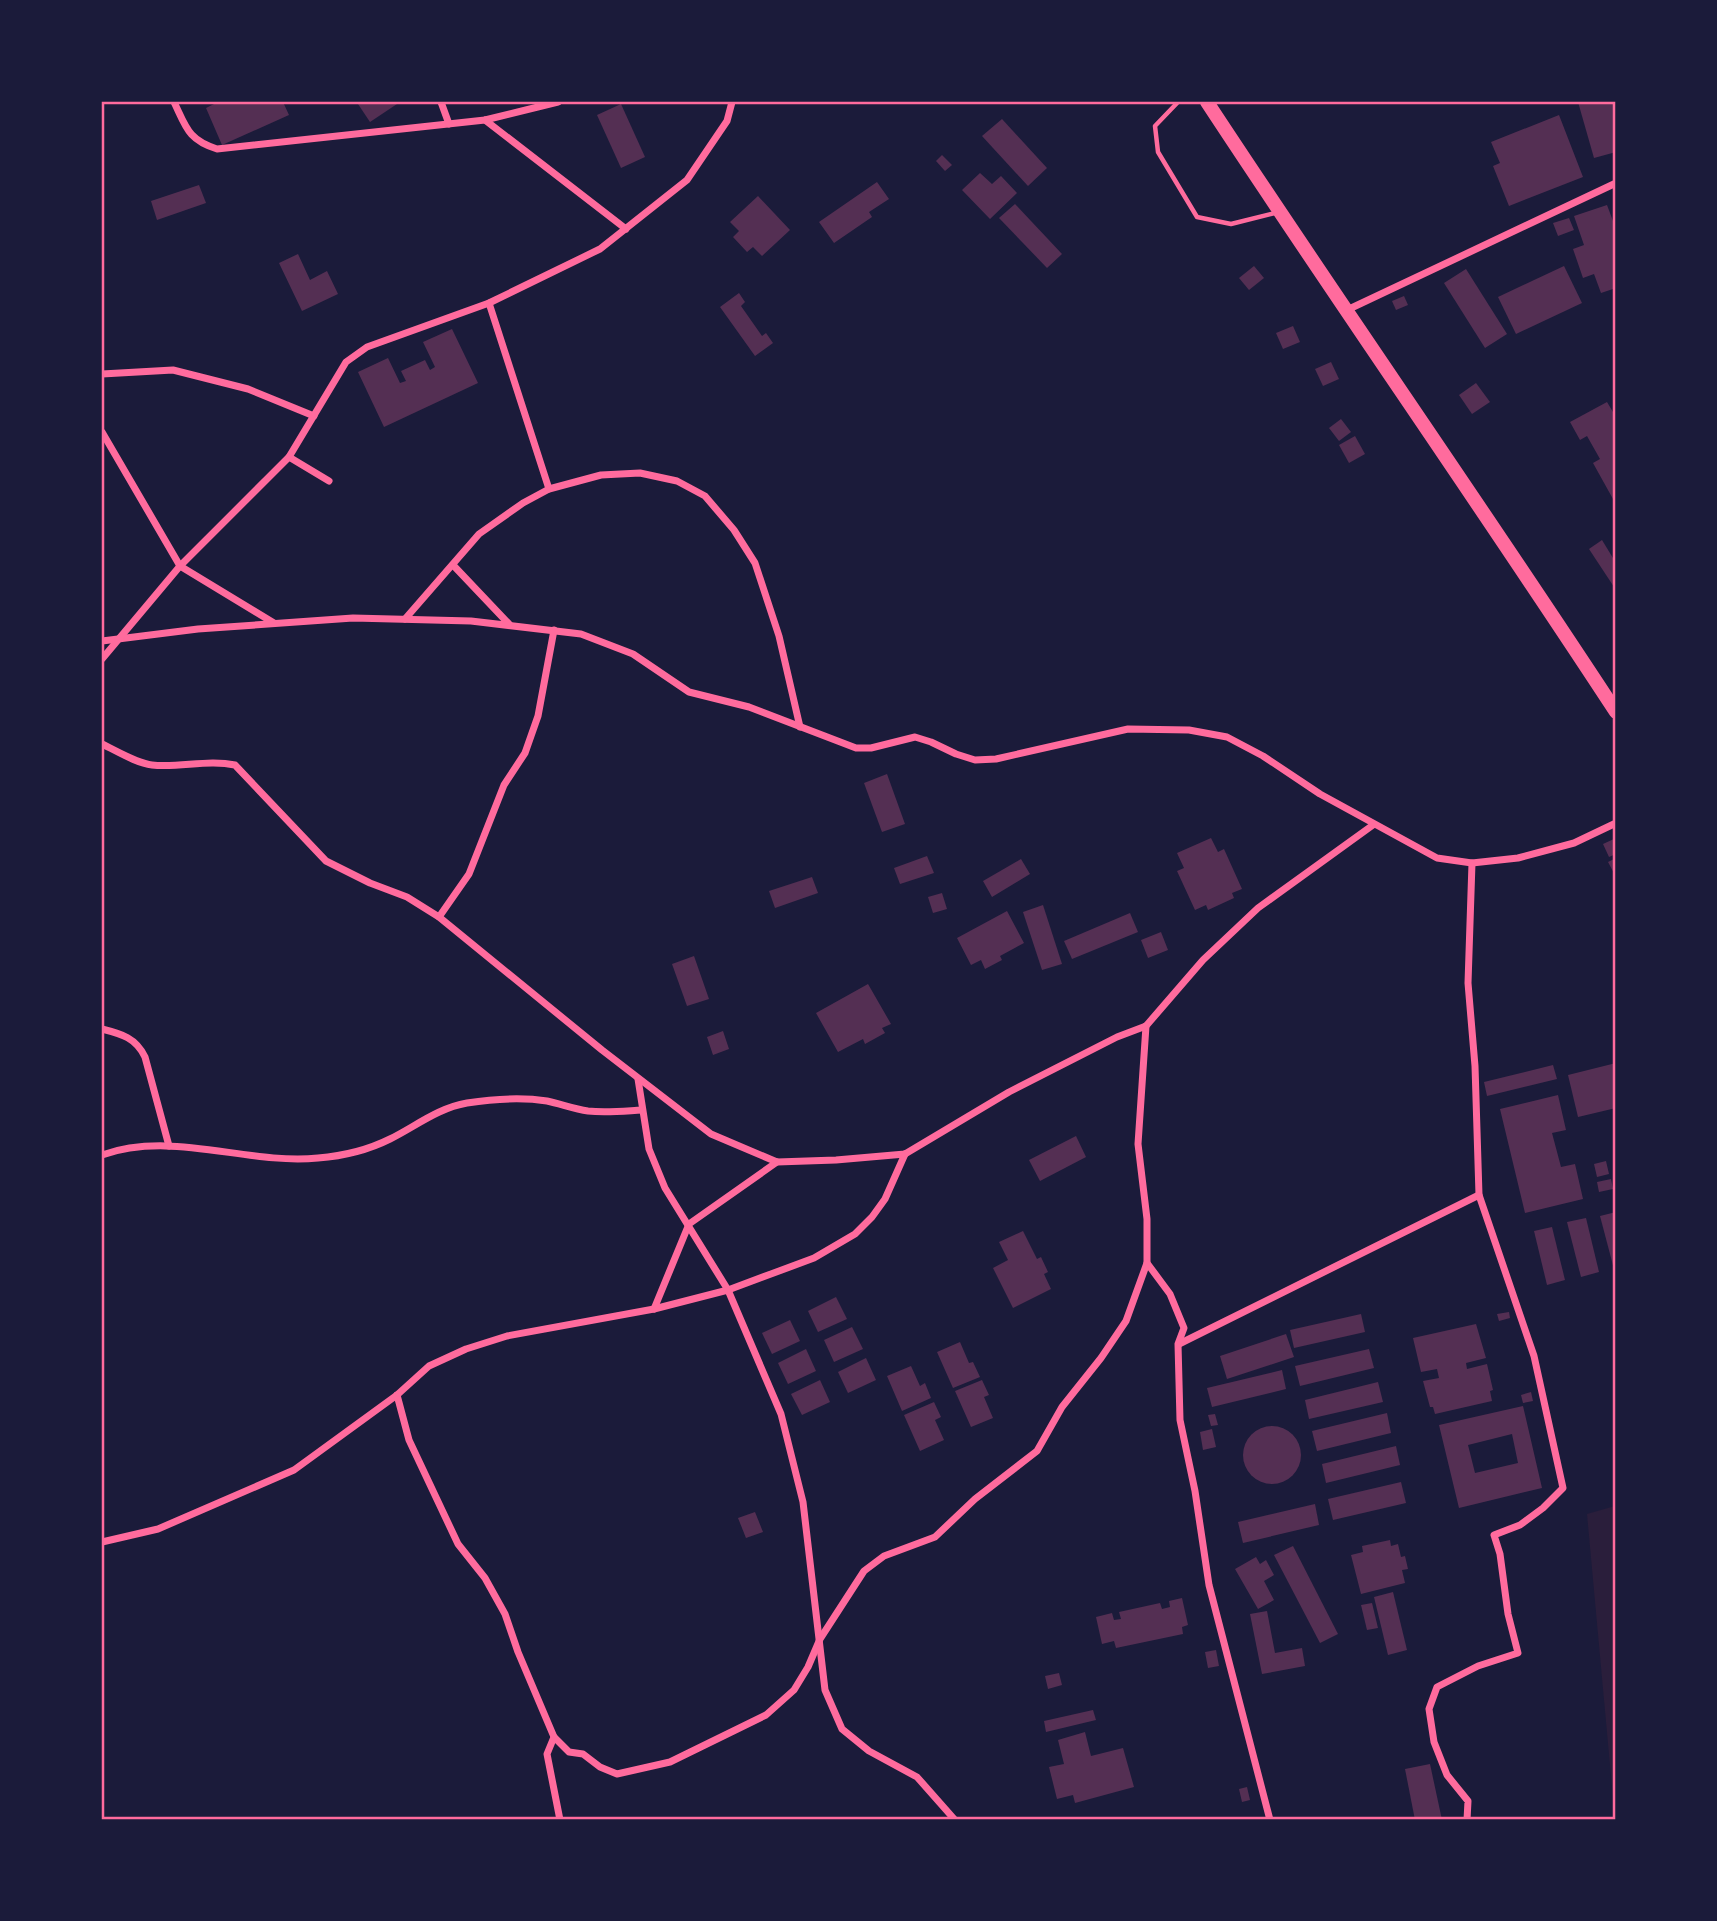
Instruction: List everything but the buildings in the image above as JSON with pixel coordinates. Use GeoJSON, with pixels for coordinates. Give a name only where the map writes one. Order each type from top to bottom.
{"type":"FeatureCollection","features":[{"type":"Feature","properties":{"kind":"highway"},"geometry":{"type":"LineString","coordinates":[[1207,102],[1504,541],[1615,712]]}},
{"type":"Feature","properties":{"kind":"street"},"geometry":{"type":"LineString","coordinates":[[173,102],[190,135],[201,144],[217,149],[485,120],[558,102]]}},
{"type":"Feature","properties":{"kind":"street"},"geometry":{"type":"LineString","coordinates":[[442,102],[449,124]]}},
{"type":"Feature","properties":{"kind":"street"},"geometry":{"type":"LineString","coordinates":[[102,659],[180,566],[289,457],[346,362],[367,347],[489,303],[600,249],[687,180],[727,121],[732,102]]}},
{"type":"Feature","properties":{"kind":"street"},"geometry":{"type":"LineString","coordinates":[[485,120],[626,229]]}},
{"type":"Feature","properties":{"kind":"street"},"geometry":{"type":"LineString","coordinates":[[1347,310],[1615,183]]}},
{"type":"Feature","properties":{"kind":"street"},"geometry":{"type":"LineString","coordinates":[[489,303],[549,489]]}},
{"type":"Feature","properties":{"kind":"street"},"geometry":{"type":"LineString","coordinates":[[102,374],[173,370],[248,389],[314,416]]}},
{"type":"Feature","properties":{"kind":"street"},"geometry":{"type":"LineString","coordinates":[[102,432],[180,566],[274,623]]}},
{"type":"Feature","properties":{"kind":"street"},"geometry":{"type":"LineString","coordinates":[[289,457],[329,481]]}},
{"type":"Feature","properties":{"kind":"street"},"geometry":{"type":"LineString","coordinates":[[405,619],[479,534],[523,503],[549,489],[601,475],[640,473],[677,481],[705,496],[734,530],[755,563],[779,636],[800,727]]}},
{"type":"Feature","properties":{"kind":"street"},"geometry":{"type":"LineString","coordinates":[[453,565],[509,625]]}},
{"type":"Feature","properties":{"kind":"street"},"geometry":{"type":"LineString","coordinates":[[102,641],[198,629],[354,618],[471,621],[554,630],[581,634],[633,654],[689,692],[749,707],[856,748],[871,748],[915,737],[975,760],[1036,751],[1128,729],[1189,730],[1227,737],[1263,756],[1373,825],[1437,858],[1472,863],[1518,858],[1574,843],[1615,822]]}},
{"type":"Feature","properties":{"kind":"street"},"geometry":{"type":"LineString","coordinates":[[439,917],[469,874],[505,785],[526,753],[538,716],[554,630]]}},
{"type":"Feature","properties":{"kind":"street"},"geometry":{"type":"LineString","coordinates":[[102,744],[149,765],[223,762],[235,765],[326,861],[370,883],[407,897],[439,917],[638,1079],[711,1134],[777,1162],[905,1154],[1009,1092],[1117,1037],[1146,1026],[1203,960],[1258,908],[1373,825]]}},
{"type":"Feature","properties":{"kind":"street"},"geometry":{"type":"LineString","coordinates":[[1467,1819],[1468,1801],[1447,1775],[1434,1742],[1429,1709],[1437,1687],[1478,1666],[1518,1653],[1494,1535],[1520,1525],[1543,1508],[1563,1488],[1534,1356],[1479,1195],[1475,1066],[1468,983],[1472,863]]}},
{"type":"Feature","properties":{"kind":"street"},"geometry":{"type":"LineString","coordinates":[[397,1395],[409,1440],[458,1544],[485,1577],[505,1614],[554,1737],[569,1752],[583,1754],[600,1768],[617,1774],[670,1762],[766,1715],[794,1690],[820,1639],[864,1571],[884,1556],[935,1537],[975,1499],[1037,1451],[1062,1407],[1126,1321],[1147,1262],[1147,1219],[1138,1144],[1146,1026]]}},
{"type":"Feature","properties":{"kind":"street"},"geometry":{"type":"LineString","coordinates":[[102,1029],[126,1036],[139,1045],[148,1067],[169,1146]]}},
{"type":"Feature","properties":{"kind":"street"},"geometry":{"type":"LineString","coordinates":[[638,1079],[649,1149],[665,1188],[728,1290],[781,1414],[803,1502],[825,1690],[842,1729],[869,1751],[917,1777],[955,1819]]}},
{"type":"Feature","properties":{"kind":"street"},"geometry":{"type":"LineString","coordinates":[[102,1155],[117,1149],[169,1146],[277,1159],[317,1158],[356,1152],[390,1139],[429,1115],[465,1104],[510,1099],[545,1101],[588,1111],[642,1110]]}},
{"type":"Feature","properties":{"kind":"street"},"geometry":{"type":"LineString","coordinates":[[102,1542],[158,1529],[294,1470],[397,1395],[429,1366],[466,1349],[507,1336],[654,1309],[728,1290],[814,1258],[855,1234],[886,1199],[905,1154]]}},
{"type":"Feature","properties":{"kind":"street"},"geometry":{"type":"LineString","coordinates":[[654,1309],[689,1224],[777,1162]]}},
{"type":"Feature","properties":{"kind":"street"},"geometry":{"type":"LineString","coordinates":[[1178,1344],[1479,1195]]}},
{"type":"Feature","properties":{"kind":"street"},"geometry":{"type":"LineString","coordinates":[[1147,1262],[1170,1294],[1184,1328],[1178,1344],[1180,1420],[1195,1491],[1209,1586],[1270,1819]]}},
{"type":"Feature","properties":{"kind":"street"},"geometry":{"type":"LineString","coordinates":[[554,1737],[547,1754],[560,1819]]}},
{"type":"Feature","properties":{"kind":"lane"},"geometry":{"type":"LineString","coordinates":[[1178,102],[1155,126],[1158,152],[1197,217],[1231,224],[1280,212]]}},
{"type":"Feature","properties":{"kind":"shaded area"},"geometry":{"type":"Polygon","coordinates":[[[1615,1506],[1616,1819],[1615,1820],[1587,1514],[1615,1506]]]}}]}
